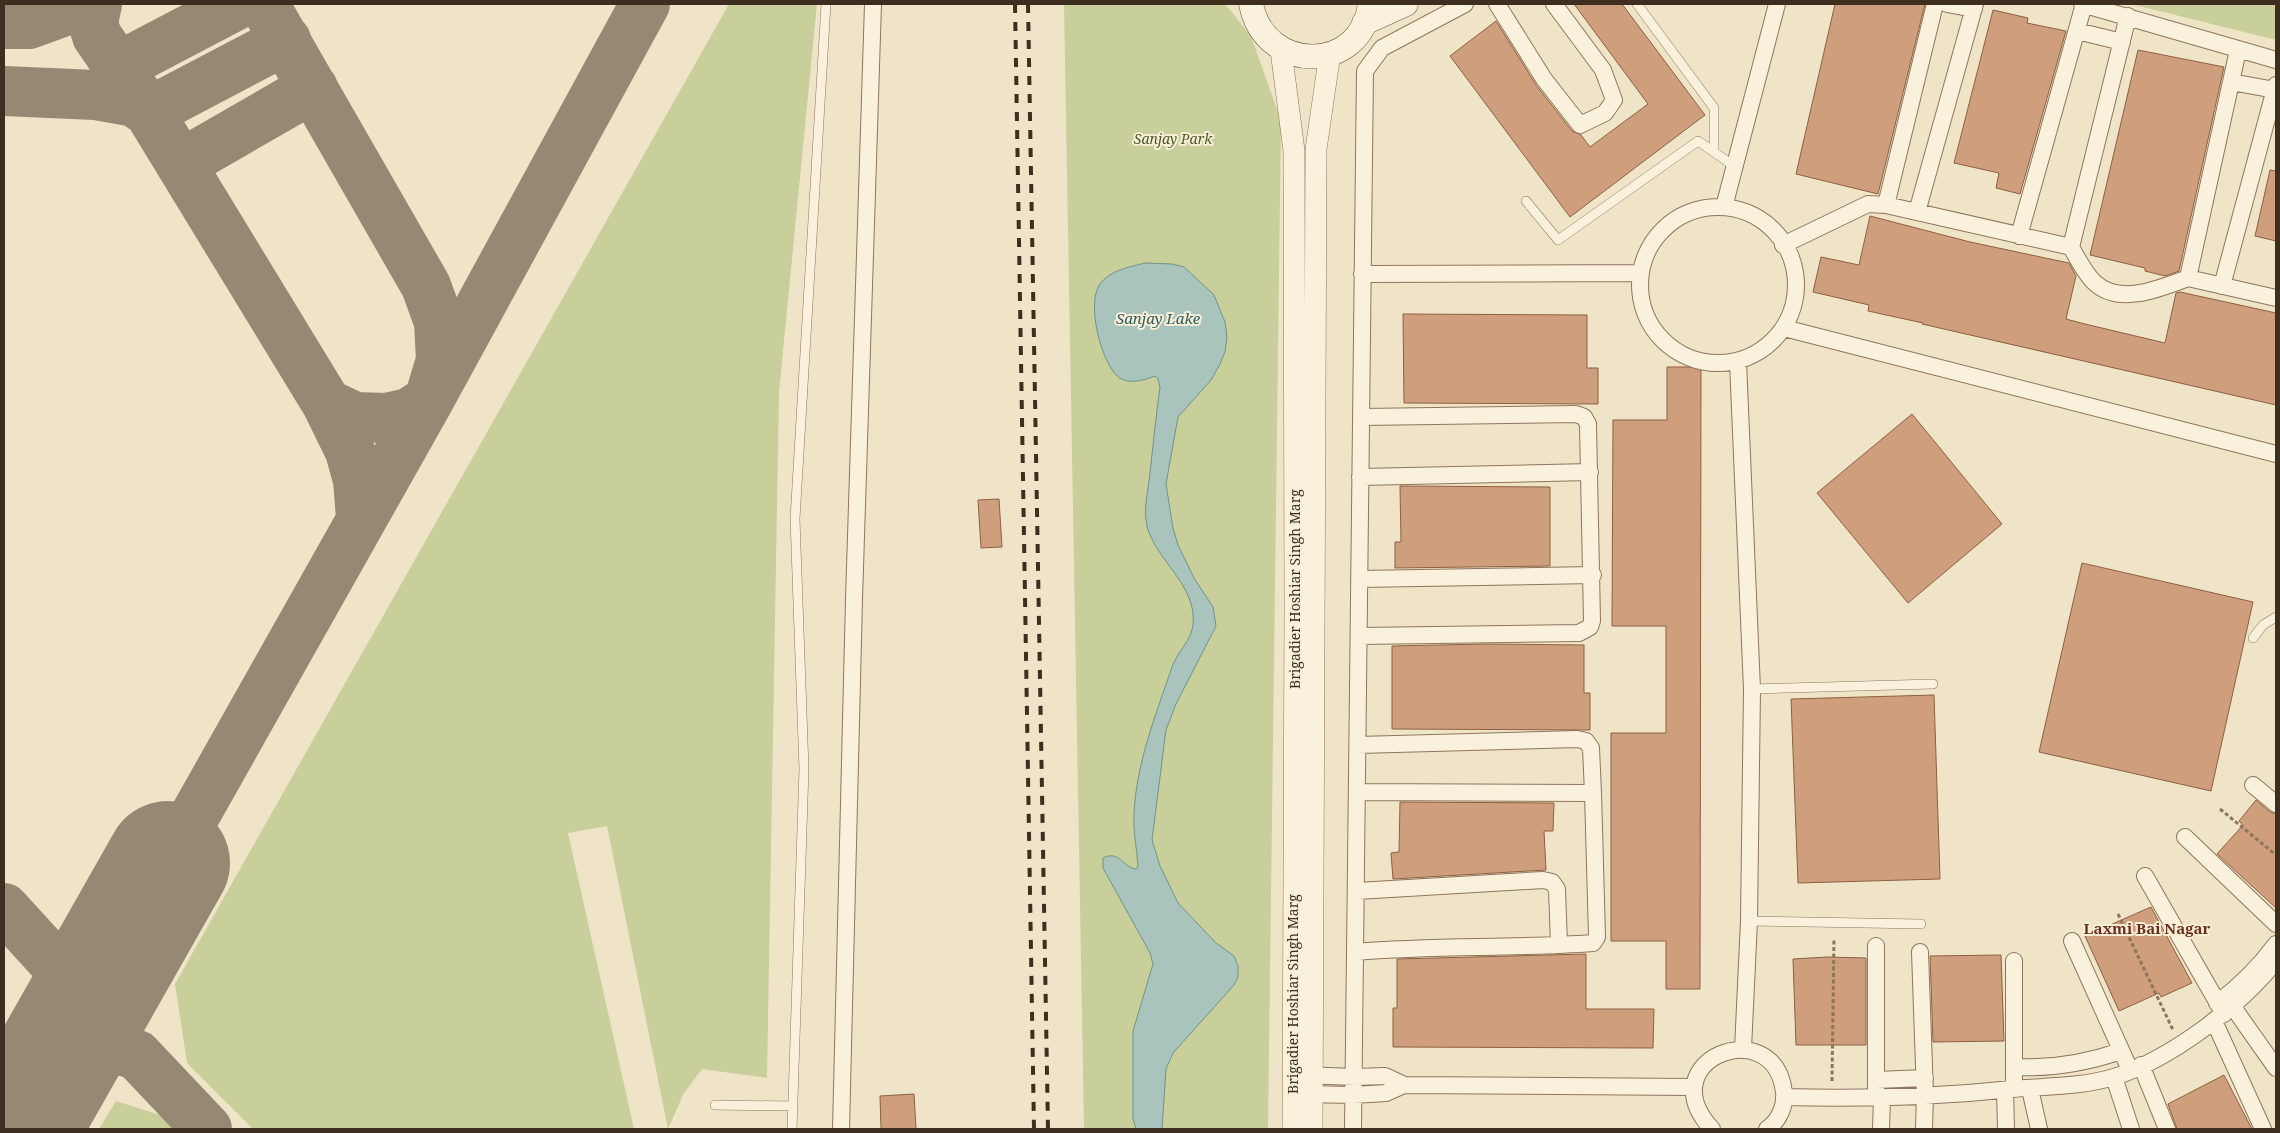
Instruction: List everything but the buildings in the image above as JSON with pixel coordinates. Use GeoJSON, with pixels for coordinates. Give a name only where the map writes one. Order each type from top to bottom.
{"type":"FeatureCollection","features":[{"type":"Feature","properties":{"kind":"main road"},"geometry":{"type":"LineString","coordinates":[[1251,4],[1254,18],[1265,36],[1281,50],[1305,57],[1330,53],[1350,42],[1367,13],[1406,4]]}},
{"type":"Feature","properties":{"kind":"street"},"geometry":{"type":"LineString","coordinates":[[842,1129],[854,599],[872,4]]}},
{"type":"Feature","properties":{"kind":"street"},"geometry":{"type":"LineString","coordinates":[[1353,1129],[1357,891],[1364,71],[1382,48],[1464,4]]}},
{"type":"Feature","properties":{"kind":"street"},"geometry":{"type":"LineString","coordinates":[[1497,4],[1544,79],[1580,125],[1604,113],[1614,100],[1603,70],[1554,4]]}},
{"type":"Feature","properties":{"kind":"street"},"geometry":{"type":"LineString","coordinates":[[1724,207],[1777,4]]}},
{"type":"Feature","properties":{"kind":"street"},"geometry":{"type":"LineString","coordinates":[[1886,205],[1935,4]]}},
{"type":"Feature","properties":{"kind":"street"},"geometry":{"type":"LineString","coordinates":[[1917,212],[1974,6],[1947,4]]}},
{"type":"Feature","properties":{"kind":"street"},"geometry":{"type":"LineString","coordinates":[[2019,236],[2083,4],[2276,60]]}},
{"type":"Feature","properties":{"kind":"street"},"geometry":{"type":"LineString","coordinates":[[2071,248],[2128,16]]}},
{"type":"Feature","properties":{"kind":"street"},"geometry":{"type":"LineString","coordinates":[[2077,31],[2122,42]]}},
{"type":"Feature","properties":{"kind":"street","name":"Brigadier Hoshiar Singh Marg"},"geometry":{"type":"LineString","coordinates":[[1281,50],[1294,161],[1303,1084],[1312,1129]]}},
{"type":"Feature","properties":{"kind":"street"},"geometry":{"type":"LineString","coordinates":[[2188,278],[2238,50]]}},
{"type":"Feature","properties":{"kind":"street","name":"Brigadier Hoshiar Singh Marg"},"geometry":{"type":"LineString","coordinates":[[1293,1129],[1303,1084],[1316,149],[1330,53]]}},
{"type":"Feature","properties":{"kind":"street"},"geometry":{"type":"LineString","coordinates":[[2222,286],[2276,87],[2231,82]]}},
{"type":"Feature","properties":{"kind":"street"},"geometry":{"type":"LineString","coordinates":[[1783,245],[1868,204],[1886,205],[2071,248],[2094,282],[2107,292],[2124,294],[2146,291],[2188,278],[2276,298]]}},
{"type":"Feature","properties":{"kind":"street"},"geometry":{"type":"LineString","coordinates":[[1706,207],[1724,207],[1745,211],[1769,225],[1792,256],[1797,283],[1793,310],[1784,328],[1766,349],[1738,362],[1711,364],[1693,361],[1669,347],[1650,324],[1642,300],[1639,273],[1653,240],[1680,216],[1706,207]]}},
{"type":"Feature","properties":{"kind":"street"},"geometry":{"type":"LineString","coordinates":[[1362,274],[1639,273]]}},
{"type":"Feature","properties":{"kind":"street"},"geometry":{"type":"LineString","coordinates":[[1784,328],[2276,454]]}},
{"type":"Feature","properties":{"kind":"street"},"geometry":{"type":"LineString","coordinates":[[1738,362],[1752,689],[1749,921],[1743,1049]]}},
{"type":"Feature","properties":{"kind":"street"},"geometry":{"type":"LineString","coordinates":[[1359,636],[1579,633],[1590,627],[1592,621],[1590,472],[1588,424],[1584,417],[1576,414],[1361,418]]}},
{"type":"Feature","properties":{"kind":"street"},"geometry":{"type":"LineString","coordinates":[[1360,477],[1590,472]]}},
{"type":"Feature","properties":{"kind":"street"},"geometry":{"type":"LineString","coordinates":[[1360,579],[1592,575]]}},
{"type":"Feature","properties":{"kind":"street"},"geometry":{"type":"LineString","coordinates":[[1356,952],[1385,949],[1559,946],[1593,943],[1598,937],[1593,793],[1590,748],[1586,742],[1577,739],[1358,744]]}},
{"type":"Feature","properties":{"kind":"street"},"geometry":{"type":"LineString","coordinates":[[2253,785],[2276,804]]}},
{"type":"Feature","properties":{"kind":"street"},"geometry":{"type":"LineString","coordinates":[[1358,792],[1593,793]]}},
{"type":"Feature","properties":{"kind":"street"},"geometry":{"type":"LineString","coordinates":[[2185,837],[2276,924]]}},
{"type":"Feature","properties":{"kind":"street"},"geometry":{"type":"LineString","coordinates":[[2145,876],[2222,1011],[2263,1129]]}},
{"type":"Feature","properties":{"kind":"street"},"geometry":{"type":"LineString","coordinates":[[1357,891],[1543,880],[1552,882],[1557,889],[1559,946]]}},
{"type":"Feature","properties":{"kind":"street"},"geometry":{"type":"LineString","coordinates":[[2072,941],[2121,1051],[2135,1068],[2167,1129]]}},
{"type":"Feature","properties":{"kind":"street"},"geometry":{"type":"LineString","coordinates":[[2222,1011],[2235,990],[2260,965],[2276,944]]}},
{"type":"Feature","properties":{"kind":"street"},"geometry":{"type":"LineString","coordinates":[[1876,946],[1876,1080],[1881,1129]]}},
{"type":"Feature","properties":{"kind":"street"},"geometry":{"type":"LineString","coordinates":[[1920,952],[1925,1078],[1924,1129]]}},
{"type":"Feature","properties":{"kind":"street"},"geometry":{"type":"LineString","coordinates":[[1784,1097],[1879,1098],[2075,1085],[2114,1077],[2180,1044],[2222,1011],[2276,961]]}},
{"type":"Feature","properties":{"kind":"street"},"geometry":{"type":"LineString","coordinates":[[2006,1129],[2016,1089],[2014,1067],[2014,962]]}},
{"type":"Feature","properties":{"kind":"street"},"geometry":{"type":"LineString","coordinates":[[2222,1011],[2276,1068]]}},
{"type":"Feature","properties":{"kind":"street"},"geometry":{"type":"LineString","coordinates":[[1712,1129],[1700,1116],[1693,1098],[1693,1087],[1700,1069],[1708,1062],[1720,1053],[1743,1049],[1758,1053],[1775,1066],[1782,1079],[1784,1097],[1781,1112],[1767,1129]]}},
{"type":"Feature","properties":{"kind":"street"},"geometry":{"type":"LineString","coordinates":[[2014,1067],[2080,1063],[2121,1051]]}},
{"type":"Feature","properties":{"kind":"street"},"geometry":{"type":"LineString","coordinates":[[1303,1084],[1355,1077],[1385,1076],[1404,1085]]}},
{"type":"Feature","properties":{"kind":"street"},"geometry":{"type":"LineString","coordinates":[[2114,1077],[2131,1129]]}},
{"type":"Feature","properties":{"kind":"street"},"geometry":{"type":"LineString","coordinates":[[1876,1080],[1925,1078]]}},
{"type":"Feature","properties":{"kind":"street"},"geometry":{"type":"LineString","coordinates":[[1303,1084],[1354,1095],[1386,1093],[1404,1085],[1693,1087]]}},
{"type":"Feature","properties":{"kind":"street"},"geometry":{"type":"LineString","coordinates":[[2016,1089],[2038,1129]]}},
{"type":"Feature","properties":{"kind":"lane"},"geometry":{"type":"LineString","coordinates":[[792,1129],[804,769],[803,698],[796,571],[796,509],[826,4]]}},
{"type":"Feature","properties":{"kind":"lane"},"geometry":{"type":"LineString","coordinates":[[1638,4],[1714,108],[1714,152]]}},
{"type":"Feature","properties":{"kind":"lane"},"geometry":{"type":"LineString","coordinates":[[1526,201],[1558,240],[1698,141],[1734,166]]}},
{"type":"Feature","properties":{"kind":"lane"},"geometry":{"type":"LineString","coordinates":[[2254,638],[2263,625],[2276,617]]}},
{"type":"Feature","properties":{"kind":"lane"},"geometry":{"type":"LineString","coordinates":[[1752,689],[1933,684]]}},
{"type":"Feature","properties":{"kind":"lane"},"geometry":{"type":"LineString","coordinates":[[1749,921],[1921,924]]}},
{"type":"Feature","properties":{"kind":"lane"},"geometry":{"type":"LineString","coordinates":[[715,1105],[792,1106]]}},
{"type":"Feature","properties":{"kind":"path"},"geometry":{"type":"LineString","coordinates":[[2220,808],[2276,855]]}},
{"type":"Feature","properties":{"kind":"path"},"geometry":{"type":"LineString","coordinates":[[2118,914],[2176,1035]]}},
{"type":"Feature","properties":{"kind":"path"},"geometry":{"type":"LineString","coordinates":[[1822,1098],[1832,1082],[1834,938]]}},
{"type":"Feature","properties":{"kind":"green space"},"geometry":{"type":"Polygon","coordinates":[[[729,4],[817,4],[779,392],[767,1078],[702,1069],[684,1093],[668,1129],[607,826],[568,833],[634,1129],[253,1129],[187,1063],[175,984],[729,4]]]}},
{"type":"Feature","properties":{"kind":"green space","name":"Sanjay Park"},"geometry":{"type":"Polygon","coordinates":[[[1064,4],[1225,4],[1251,36],[1281,121],[1268,1129],[1084,1129],[1064,4]]]}},
{"type":"Feature","properties":{"kind":"green space"},"geometry":{"type":"Polygon","coordinates":[[[2131,4],[2276,4],[2276,40],[2131,4]]]}},
{"type":"Feature","properties":{"kind":"green space"},"geometry":{"type":"Polygon","coordinates":[[[116,1101],[163,1116],[175,1129],[99,1129],[116,1101]]]}},
{"type":"Feature","properties":{"kind":"water","name":"Sanjay Lake"},"geometry":{"type":"Polygon","coordinates":[[[1145,263],[1172,264],[1184,267],[1214,295],[1225,322],[1227,337],[1225,352],[1211,380],[1178,417],[1166,484],[1173,528],[1178,545],[1194,578],[1213,607],[1216,626],[1176,704],[1166,730],[1152,840],[1160,866],[1178,903],[1216,943],[1234,956],[1238,966],[1238,977],[1234,985],[1173,1053],[1166,1069],[1162,1129],[1136,1129],[1133,1119],[1133,1031],[1153,964],[1150,953],[1103,868],[1103,858],[1108,856],[1117,857],[1135,869],[1138,867],[1134,814],[1143,758],[1153,721],[1172,667],[1190,635],[1193,624],[1193,610],[1189,597],[1152,539],[1146,520],[1146,500],[1160,387],[1158,379],[1155,376],[1142,380],[1127,381],[1118,377],[1106,359],[1097,332],[1095,318],[1096,293],[1104,279],[1121,270],[1145,263]]]}},
{"type":"Feature","properties":{"kind":"taxiway"},"geometry":{"type":"LineString","coordinates":[[4,24],[29,24],[84,4]]}},
{"type":"Feature","properties":{"kind":"taxiway"},"geometry":{"type":"LineString","coordinates":[[97,4],[93,23],[97,36],[149,112],[286,40]]}},
{"type":"Feature","properties":{"kind":"taxiway"},"geometry":{"type":"LineString","coordinates":[[118,67],[238,4]]}},
{"type":"Feature","properties":{"kind":"taxiway"},"geometry":{"type":"LineString","coordinates":[[264,4],[426,286],[439,322],[441,360],[429,400],[409,413],[387,418],[355,417],[327,404]]}},
{"type":"Feature","properties":{"kind":"taxiway"},"geometry":{"type":"LineString","coordinates":[[168,863],[429,400],[645,4]]}},
{"type":"Feature","properties":{"kind":"taxiway"},"geometry":{"type":"LineString","coordinates":[[181,164],[313,88]]}},
{"type":"Feature","properties":{"kind":"taxiway"},"geometry":{"type":"LineString","coordinates":[[4,91],[95,95],[134,102],[149,112],[327,404],[350,451],[358,480],[361,518]]}},
{"type":"Feature","properties":{"kind":"taxiway"},"geometry":{"type":"LineString","coordinates":[[4,908],[90,1002]]}},
{"type":"Feature","properties":{"kind":"taxiway"},"geometry":{"type":"LineString","coordinates":[[57,1058],[76,1049],[95,1046],[111,1047],[137,1055],[207,1129]]}},
{"type":"Feature","properties":{"kind":"runway"},"geometry":{"type":"LineString","coordinates":[[17,1129],[168,863]]}},
{"type":"Feature","properties":{"kind":"railway"},"geometry":{"type":"LineString","coordinates":[[1015,4],[1034,1129]]}},
{"type":"Feature","properties":{"kind":"railway"},"geometry":{"type":"LineString","coordinates":[[1028,4],[1048,1129]]}},
{"type":"Feature","properties":{"kind":"district","name":"Laxmi Bai Nagar"},"geometry":{"type":"Point","coordinates":[2147,929]}}]}
